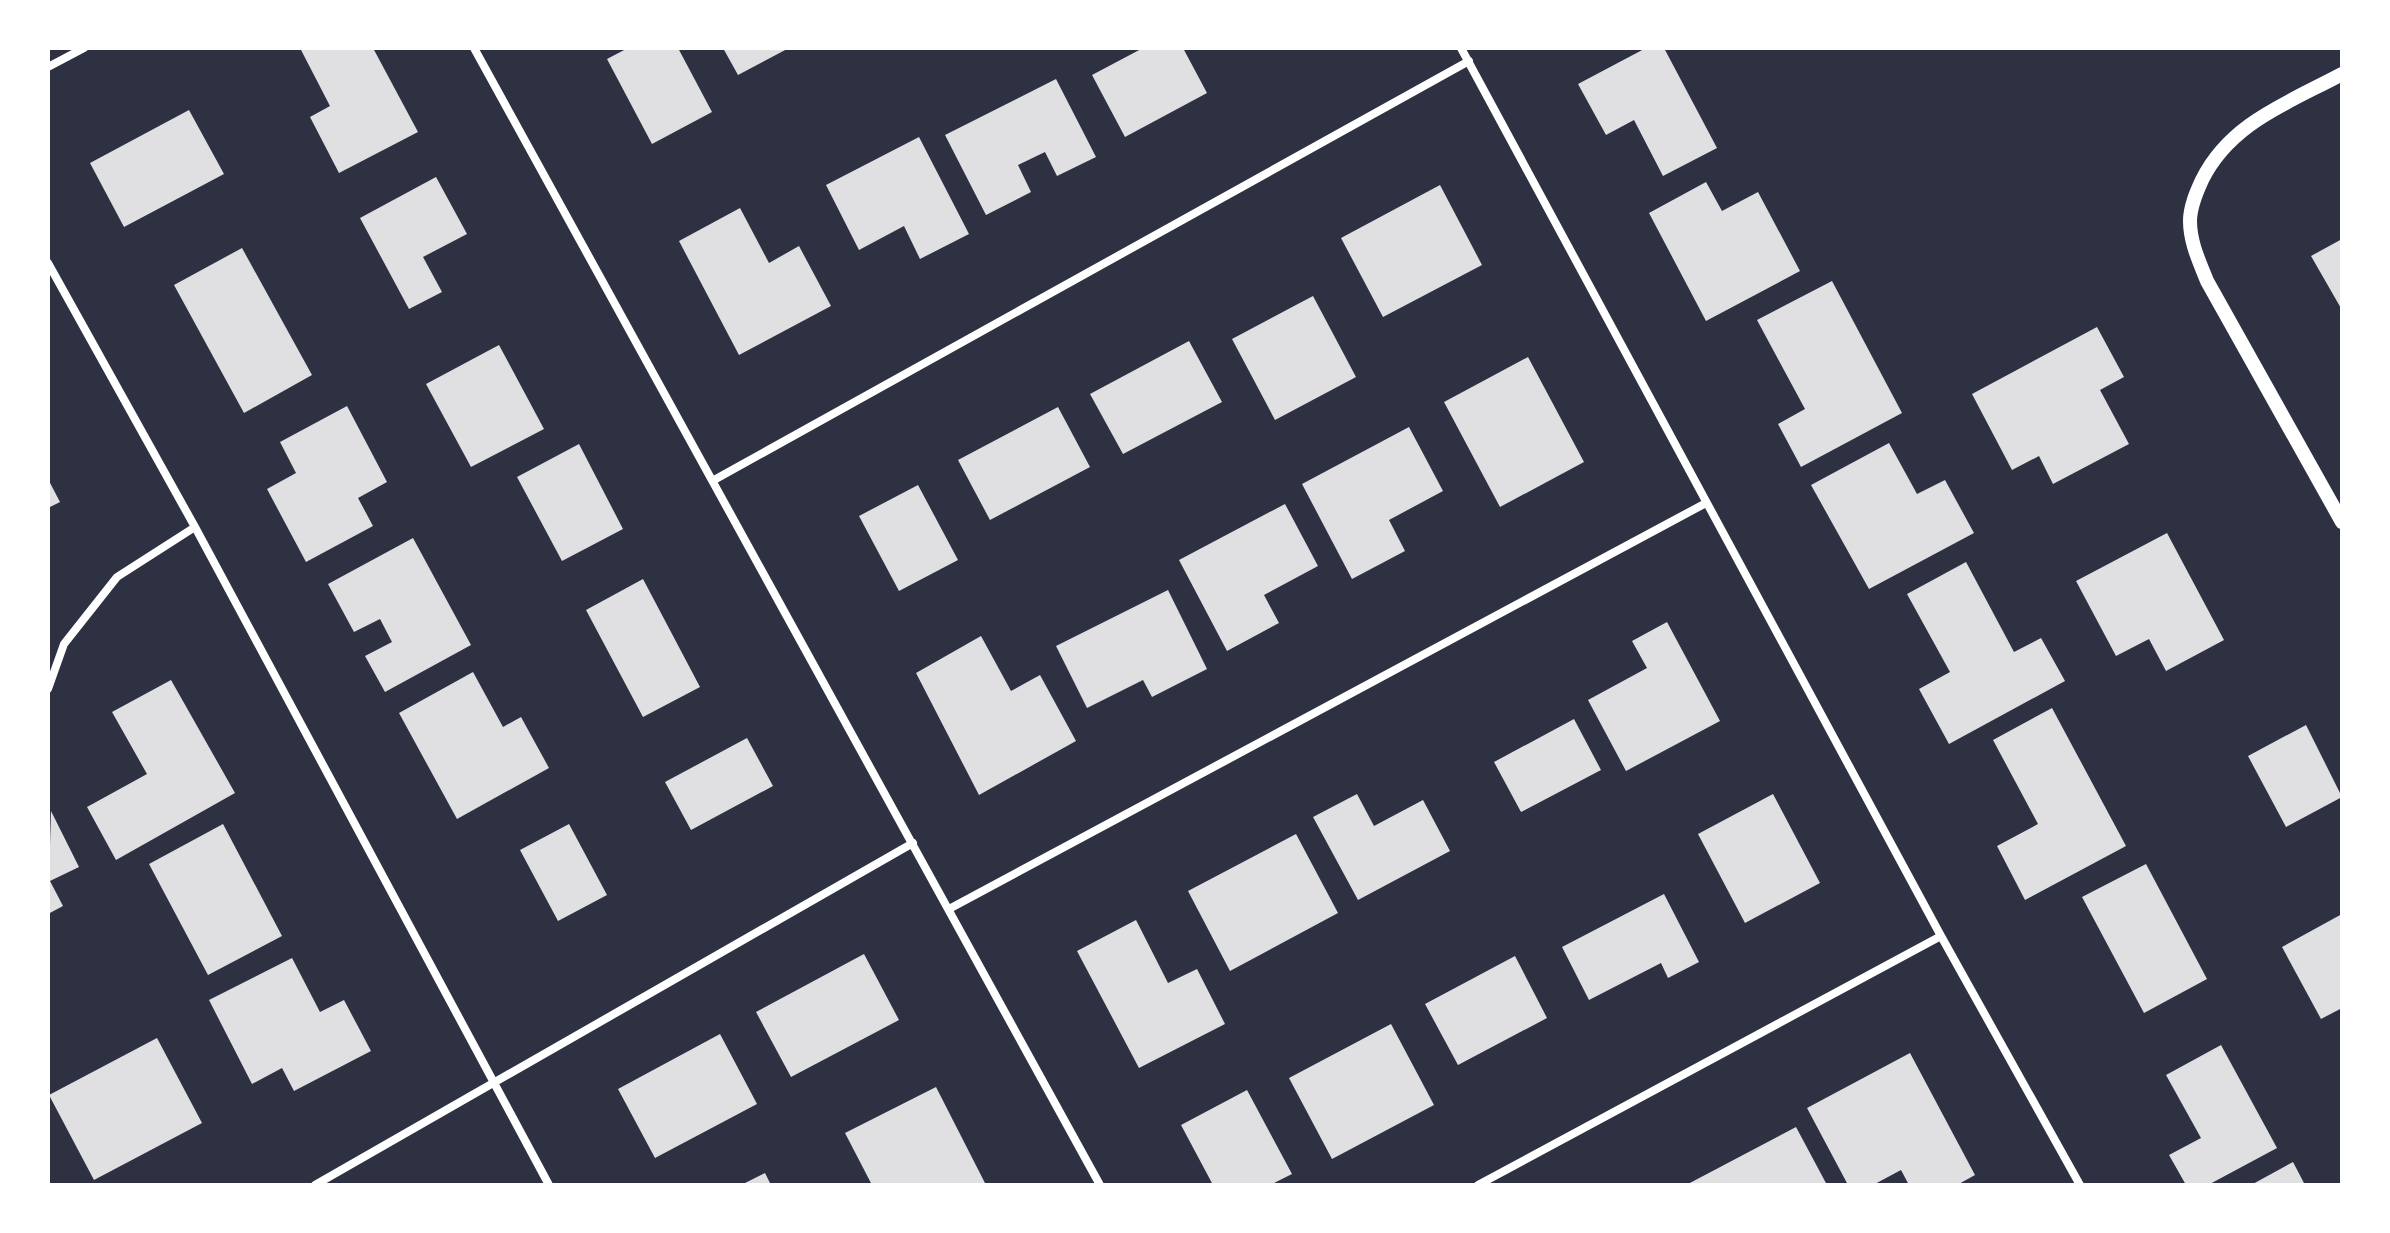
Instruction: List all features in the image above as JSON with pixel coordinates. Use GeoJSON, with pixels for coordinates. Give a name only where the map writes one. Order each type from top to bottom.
{"type":"FeatureCollection","features":[{"type":"Feature","properties":{"kind":"street"},"geometry":{"type":"LineString","coordinates":[[48,67],[84,48]]}},
{"type":"Feature","properties":{"kind":"street"},"geometry":{"type":"LineString","coordinates":[[474,48],[1100,1185]]}},
{"type":"Feature","properties":{"kind":"street"},"geometry":{"type":"LineString","coordinates":[[1461,48],[1941,936],[2080,1185]]}},
{"type":"Feature","properties":{"kind":"street"},"geometry":{"type":"LineString","coordinates":[[714,480],[1469,61]]}},
{"type":"Feature","properties":{"kind":"street"},"geometry":{"type":"LineString","coordinates":[[2340,511],[2207,281],[2193,247],[2190,220],[2195,195],[2215,154],[2244,126],[2342,74]]}},
{"type":"Feature","properties":{"kind":"street"},"geometry":{"type":"LineString","coordinates":[[48,263],[195,527],[549,1185]]}},
{"type":"Feature","properties":{"kind":"street"},"geometry":{"type":"LineString","coordinates":[[949,909],[1706,503]]}},
{"type":"Feature","properties":{"kind":"street"},"geometry":{"type":"LineString","coordinates":[[48,689],[64,644],[117,577],[195,527]]}},
{"type":"Feature","properties":{"kind":"street"},"geometry":{"type":"LineString","coordinates":[[315,1185],[913,843]]}},
{"type":"Feature","properties":{"kind":"street"},"geometry":{"type":"LineString","coordinates":[[1478,1185],[1941,936]]}},
{"type":"Feature","properties":{"kind":"building"},"geometry":{"type":"Polygon","coordinates":[[[300,48],[373,48],[418,132],[339,173],[310,117],[330,106],[300,48]]]}},
{"type":"Feature","properties":{"kind":"building"},"geometry":{"type":"Polygon","coordinates":[[[628,48],[678,48],[712,112],[652,144],[607,59],[628,48]]]}},
{"type":"Feature","properties":{"kind":"building"},"geometry":{"type":"Polygon","coordinates":[[[723,48],[789,48],[738,75],[723,48]]]}},
{"type":"Feature","properties":{"kind":"building"},"geometry":{"type":"Polygon","coordinates":[[[1143,48],[1183,48],[1207,93],[1125,137],[1092,75],[1143,48]]]}},
{"type":"Feature","properties":{"kind":"building"},"geometry":{"type":"Polygon","coordinates":[[[1646,48],[1664,48],[1717,148],[1663,176],[1634,120],[1606,135],[1578,84],[1646,48]]]}},
{"type":"Feature","properties":{"kind":"building"},"geometry":{"type":"Polygon","coordinates":[[[1056,79],[1096,157],[1057,176],[1045,152],[1018,165],[1031,192],[986,215],[945,135],[1056,79]]]}},
{"type":"Feature","properties":{"kind":"building"},"geometry":{"type":"Polygon","coordinates":[[[189,110],[224,174],[124,227],[90,163],[189,110]]]}},
{"type":"Feature","properties":{"kind":"building"},"geometry":{"type":"Polygon","coordinates":[[[919,137],[969,234],[920,259],[904,226],[859,250],[826,185],[919,137]]]}},
{"type":"Feature","properties":{"kind":"building"},"geometry":{"type":"Polygon","coordinates":[[[436,177],[467,234],[423,257],[442,292],[409,309],[360,218],[436,177]]]}},
{"type":"Feature","properties":{"kind":"building"},"geometry":{"type":"Polygon","coordinates":[[[1706,182],[1722,211],[1758,192],[1800,271],[1706,321],[1649,213],[1706,182]]]}},
{"type":"Feature","properties":{"kind":"building"},"geometry":{"type":"Polygon","coordinates":[[[1440,185],[1482,265],[1383,317],[1341,238],[1440,185]]]}},
{"type":"Feature","properties":{"kind":"building"},"geometry":{"type":"Polygon","coordinates":[[[740,208],[769,263],[799,246],[831,306],[739,355],[679,241],[740,208]]]}},
{"type":"Feature","properties":{"kind":"building"},"geometry":{"type":"Polygon","coordinates":[[[2342,239],[2342,310],[2311,256],[2342,239]]]}},
{"type":"Feature","properties":{"kind":"building"},"geometry":{"type":"Polygon","coordinates":[[[242,248],[312,375],[244,413],[174,285],[242,248]]]}},
{"type":"Feature","properties":{"kind":"building"},"geometry":{"type":"Polygon","coordinates":[[[1832,281],[1902,413],[1801,467],[1778,424],[1805,409],[1757,320],[1832,281]]]}},
{"type":"Feature","properties":{"kind":"building"},"geometry":{"type":"Polygon","coordinates":[[[1313,296],[1356,377],[1275,420],[1232,339],[1313,296]]]}},
{"type":"Feature","properties":{"kind":"building"},"geometry":{"type":"Polygon","coordinates":[[[2097,327],[2124,377],[2100,390],[2129,444],[2053,484],[2039,456],[2012,470],[1972,394],[2097,327]]]}},
{"type":"Feature","properties":{"kind":"building"},"geometry":{"type":"Polygon","coordinates":[[[1189,341],[1222,402],[1123,454],[1090,394],[1189,341]]]}},
{"type":"Feature","properties":{"kind":"building"},"geometry":{"type":"Polygon","coordinates":[[[499,345],[544,429],[471,467],[426,384],[499,345]]]}},
{"type":"Feature","properties":{"kind":"building"},"geometry":{"type":"Polygon","coordinates":[[[1528,357],[1584,462],[1500,507],[1444,402],[1528,357]]]}},
{"type":"Feature","properties":{"kind":"building"},"geometry":{"type":"Polygon","coordinates":[[[347,406],[387,482],[358,498],[373,526],[306,562],[267,489],[296,473],[280,442],[347,406]]]}},
{"type":"Feature","properties":{"kind":"building"},"geometry":{"type":"Polygon","coordinates":[[[1058,407],[1090,467],[990,520],[958,460],[1058,407]]]}},
{"type":"Feature","properties":{"kind":"building"},"geometry":{"type":"Polygon","coordinates":[[[1409,427],[1443,491],[1389,520],[1405,551],[1352,579],[1302,484],[1409,427]]]}},
{"type":"Feature","properties":{"kind":"building"},"geometry":{"type":"Polygon","coordinates":[[[1889,443],[1917,494],[1945,480],[1974,533],[1869,589],[1811,485],[1889,443]]]}},
{"type":"Feature","properties":{"kind":"building"},"geometry":{"type":"Polygon","coordinates":[[[579,444],[623,529],[562,561],[517,477],[579,444]]]}},
{"type":"Feature","properties":{"kind":"building"},"geometry":{"type":"Polygon","coordinates":[[[48,479],[60,502],[48,508],[48,479]]]}},
{"type":"Feature","properties":{"kind":"building"},"geometry":{"type":"Polygon","coordinates":[[[918,485],[958,560],[899,591],[859,516],[918,485]]]}},
{"type":"Feature","properties":{"kind":"building"},"geometry":{"type":"Polygon","coordinates":[[[1285,504],[1318,566],[1264,595],[1279,623],[1227,651],[1179,560],[1285,504]]]}},
{"type":"Feature","properties":{"kind":"building"},"geometry":{"type":"Polygon","coordinates":[[[2167,533],[2224,640],[2166,671],[2149,639],[2116,656],[2076,581],[2167,533]]]}},
{"type":"Feature","properties":{"kind":"building"},"geometry":{"type":"Polygon","coordinates":[[[413,538],[471,645],[385,692],[365,656],[392,642],[380,619],[354,632],[328,584],[413,538]]]}},
{"type":"Feature","properties":{"kind":"building"},"geometry":{"type":"Polygon","coordinates":[[[1966,562],[2014,652],[2041,638],[2065,681],[1949,744],[1919,689],[1950,672],[1907,594],[1966,562]]]}},
{"type":"Feature","properties":{"kind":"building"},"geometry":{"type":"Polygon","coordinates":[[[643,579],[700,687],[643,717],[586,610],[643,579]]]}},
{"type":"Feature","properties":{"kind":"building"},"geometry":{"type":"Polygon","coordinates":[[[1168,590],[1207,669],[1152,697],[1143,680],[1087,708],[1056,646],[1168,590]]]}},
{"type":"Feature","properties":{"kind":"building"},"geometry":{"type":"Polygon","coordinates":[[[1667,622],[1720,721],[1626,771],[1588,700],[1647,668],[1632,641],[1667,622]]]}},
{"type":"Feature","properties":{"kind":"building"},"geometry":{"type":"Polygon","coordinates":[[[981,636],[1011,691],[1040,675],[1076,741],[979,795],[916,673],[981,636]]]}},
{"type":"Feature","properties":{"kind":"building"},"geometry":{"type":"Polygon","coordinates":[[[473,672],[503,727],[521,717],[549,768],[457,819],[399,713],[473,672]]]}},
{"type":"Feature","properties":{"kind":"building"},"geometry":{"type":"Polygon","coordinates":[[[171,680],[235,793],[116,860],[87,807],[147,774],[112,712],[171,680]]]}},
{"type":"Feature","properties":{"kind":"building"},"geometry":{"type":"Polygon","coordinates":[[[2052,708],[2126,846],[2025,900],[1997,846],[2038,824],[1993,740],[2052,708]]]}},
{"type":"Feature","properties":{"kind":"building"},"geometry":{"type":"Polygon","coordinates":[[[1574,719],[1601,770],[1521,812],[1494,762],[1574,719]]]}},
{"type":"Feature","properties":{"kind":"building"},"geometry":{"type":"Polygon","coordinates":[[[2306,725],[2342,797],[2286,827],[2248,756],[2306,725]]]}},
{"type":"Feature","properties":{"kind":"building"},"geometry":{"type":"Polygon","coordinates":[[[747,738],[773,786],[691,830],[665,782],[747,738]]]}},
{"type":"Feature","properties":{"kind":"building"},"geometry":{"type":"Polygon","coordinates":[[[1357,794],[1374,826],[1423,800],[1450,851],[1358,900],[1313,817],[1357,794]]]}},
{"type":"Feature","properties":{"kind":"building"},"geometry":{"type":"Polygon","coordinates":[[[1773,794],[1820,883],[1745,923],[1698,834],[1773,794]]]}},
{"type":"Feature","properties":{"kind":"building"},"geometry":{"type":"Polygon","coordinates":[[[51,811],[79,867],[50,881],[63,906],[48,914],[51,811]]]}},
{"type":"Feature","properties":{"kind":"building"},"geometry":{"type":"Polygon","coordinates":[[[223,824],[282,936],[208,975],[149,864],[223,824]]]}},
{"type":"Feature","properties":{"kind":"building"},"geometry":{"type":"Polygon","coordinates":[[[569,824],[607,895],[558,921],[520,850],[569,824]]]}},
{"type":"Feature","properties":{"kind":"building"},"geometry":{"type":"Polygon","coordinates":[[[1296,834],[1338,913],[1230,971],[1188,891],[1296,834]]]}},
{"type":"Feature","properties":{"kind":"building"},"geometry":{"type":"Polygon","coordinates":[[[2146,864],[2207,979],[2144,1013],[2082,897],[2146,864]]]}},
{"type":"Feature","properties":{"kind":"building"},"geometry":{"type":"Polygon","coordinates":[[[1664,894],[1699,962],[1668,978],[1661,963],[1589,1000],[1562,947],[1664,894]]]}},
{"type":"Feature","properties":{"kind":"building"},"geometry":{"type":"Polygon","coordinates":[[[2342,914],[2342,1008],[2321,1019],[2282,947],[2342,914]]]}},
{"type":"Feature","properties":{"kind":"building"},"geometry":{"type":"Polygon","coordinates":[[[1136,920],[1168,983],[1197,969],[1225,1024],[1139,1068],[1077,951],[1136,920]]]}},
{"type":"Feature","properties":{"kind":"building"},"geometry":{"type":"Polygon","coordinates":[[[864,954],[899,1020],[791,1077],[756,1012],[864,954]]]}},
{"type":"Feature","properties":{"kind":"building"},"geometry":{"type":"Polygon","coordinates":[[[1515,956],[1547,1018],[1458,1065],[1425,1004],[1515,956]]]}},
{"type":"Feature","properties":{"kind":"building"},"geometry":{"type":"Polygon","coordinates":[[[292,958],[320,1012],[344,1000],[371,1051],[294,1091],[282,1068],[252,1084],[209,1000],[292,958]]]}},
{"type":"Feature","properties":{"kind":"building"},"geometry":{"type":"Polygon","coordinates":[[[1391,1024],[1434,1105],[1332,1159],[1289,1078],[1391,1024]]]}},
{"type":"Feature","properties":{"kind":"building"},"geometry":{"type":"Polygon","coordinates":[[[720,1034],[757,1104],[655,1158],[618,1089],[720,1034]]]}},
{"type":"Feature","properties":{"kind":"building"},"geometry":{"type":"Polygon","coordinates":[[[157,1038],[202,1123],[94,1180],[49,1095],[157,1038]]]}},
{"type":"Feature","properties":{"kind":"building"},"geometry":{"type":"Polygon","coordinates":[[[2221,1045],[2277,1148],[2208,1185],[2186,1185],[2169,1155],[2201,1138],[2166,1075],[2221,1045]]]}},
{"type":"Feature","properties":{"kind":"building"},"geometry":{"type":"Polygon","coordinates":[[[1910,1053],[1975,1175],[1957,1185],[1909,1185],[1901,1170],[1873,1185],[1848,1185],[1807,1108],[1910,1053]]]}},
{"type":"Feature","properties":{"kind":"building"},"geometry":{"type":"Polygon","coordinates":[[[936,1087],[986,1185],[872,1185],[845,1133],[936,1087]]]}},
{"type":"Feature","properties":{"kind":"building"},"geometry":{"type":"Polygon","coordinates":[[[1247,1090],[1292,1174],[1270,1185],[1213,1185],[1181,1125],[1247,1090]]]}},
{"type":"Feature","properties":{"kind":"building"},"geometry":{"type":"Polygon","coordinates":[[[1796,1127],[1827,1185],[1686,1185],[1796,1127]]]}},
{"type":"Feature","properties":{"kind":"building"},"geometry":{"type":"Polygon","coordinates":[[[2293,1162],[2305,1185],[2251,1185],[2293,1162]]]}},
{"type":"Feature","properties":{"kind":"building"},"geometry":{"type":"Polygon","coordinates":[[[765,1173],[771,1185],[741,1185],[765,1173]]]}}]}
